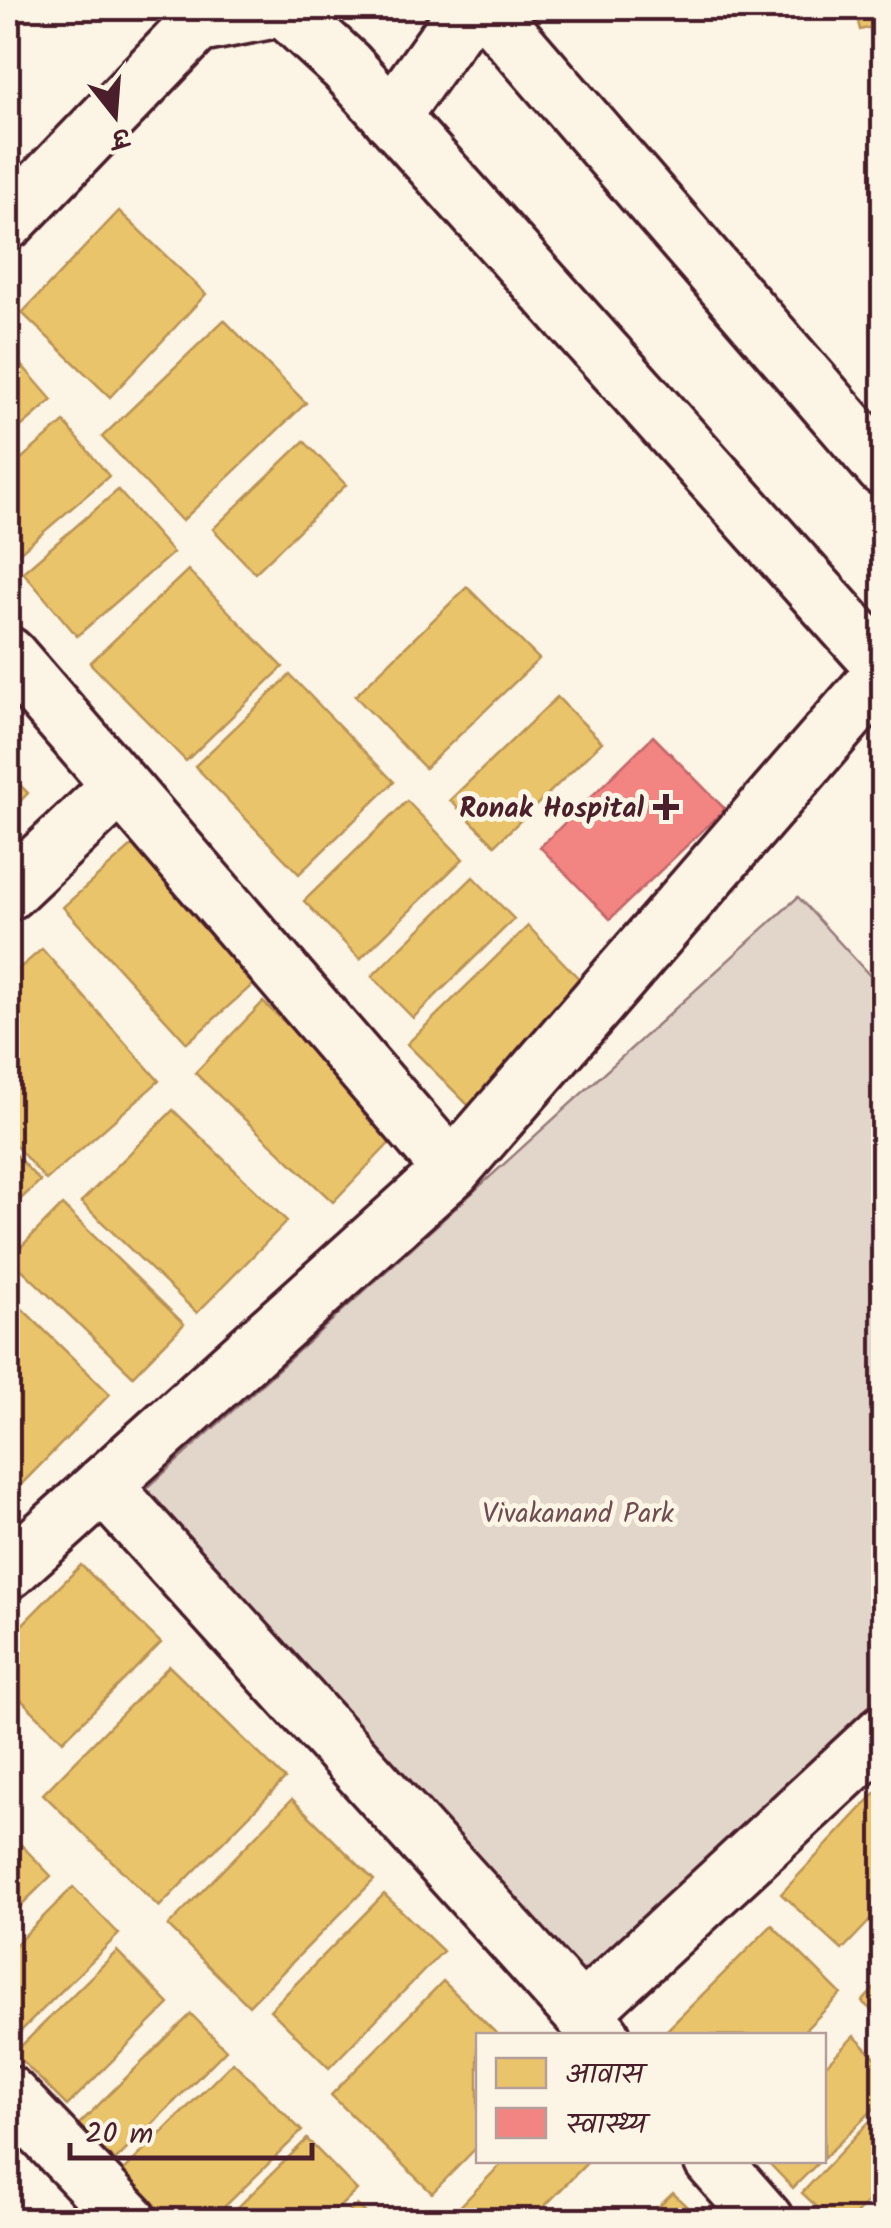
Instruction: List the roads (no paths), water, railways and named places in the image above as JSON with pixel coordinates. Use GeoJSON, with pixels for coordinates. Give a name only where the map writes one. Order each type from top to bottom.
{"type":"FeatureCollection","features":[{"type":"Feature","properties":{"kind":"street"},"geometry":{"type":"LineString","coordinates":[[8,222],[181,16],[284,8],[346,66],[884,669],[452,1170],[8,1571]]}},
{"type":"Feature","properties":{"kind":"street"},"geometry":{"type":"LineString","coordinates":[[391,117],[469,8]]}},
{"type":"Feature","properties":{"kind":"street"},"geometry":{"type":"LineString","coordinates":[[486,8],[884,468]]}},
{"type":"Feature","properties":{"kind":"street"},"geometry":{"type":"LineString","coordinates":[[8,655],[452,1170]]}},
{"type":"Feature","properties":{"kind":"street"},"geometry":{"type":"LineString","coordinates":[[8,892],[120,786]]}},
{"type":"Feature","properties":{"kind":"street"},"geometry":{"type":"LineString","coordinates":[[103,1485],[592,2024],[884,1732]]}},
{"type":"Feature","properties":{"kind":"street"},"geometry":{"type":"LineString","coordinates":[[8,2094],[129,2220]]}},
{"type":"Feature","properties":{"kind":"street"},"geometry":{"type":"LineString","coordinates":[[715,2163],[765,2220]]}},
{"type":"Feature","properties":{"kind":"place","name":"Ronak Hospital"},"geometry":{"type":"Point","coordinates":[666,807]}},
{"type":"Feature","properties":{"kind":"park label","name":"Vivakanand Park"},"geometry":{"type":"Point","coordinates":[578,1512]}}]}
